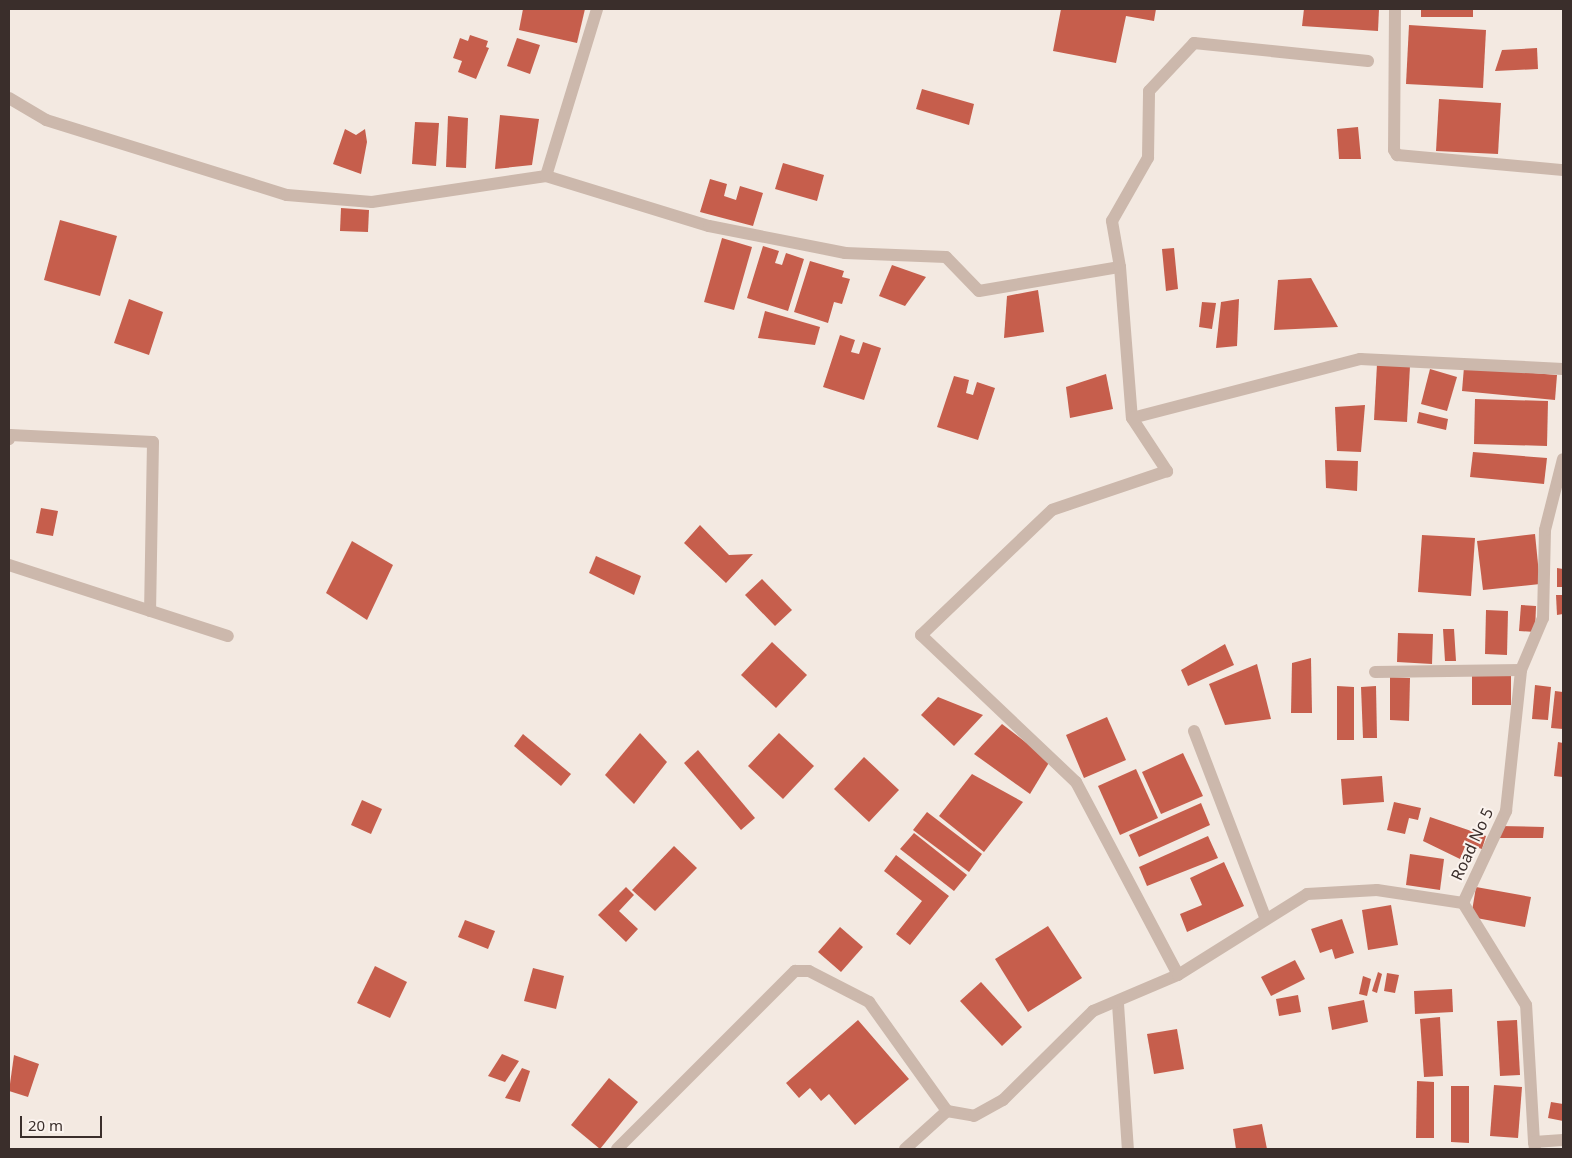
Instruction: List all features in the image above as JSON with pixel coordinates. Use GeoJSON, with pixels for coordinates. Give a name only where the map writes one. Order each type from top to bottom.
{"type":"FeatureCollection","features":[{"type":"Feature","properties":{"kind":"street"},"geometry":{"type":"LineString","coordinates":[[546,176],[597,9]]}},
{"type":"Feature","properties":{"kind":"street"},"geometry":{"type":"LineString","coordinates":[[1395,9],[1394,150],[1397,155],[1563,170]]}},
{"type":"Feature","properties":{"kind":"street"},"geometry":{"type":"LineString","coordinates":[[1178,976],[1076,782],[921,635],[1052,510],[1167,471],[1132,418],[1120,267],[1112,221],[1148,158],[1149,91],[1194,43],[1368,61]]}},
{"type":"Feature","properties":{"kind":"street"},"geometry":{"type":"LineString","coordinates":[[9,98],[46,120],[287,195],[372,202],[546,176],[709,226],[845,253],[946,257],[979,291],[1120,267]]}},
{"type":"Feature","properties":{"kind":"street"},"geometry":{"type":"LineString","coordinates":[[1132,418],[1360,359],[1563,372]]}},
{"type":"Feature","properties":{"kind":"street"},"geometry":{"type":"LineString","coordinates":[[9,436],[153,442],[150,611]]}},
{"type":"Feature","properties":{"kind":"street","name":"Road No 5"},"geometry":{"type":"LineString","coordinates":[[1534,1146],[1526,1005],[1463,903],[1506,811],[1520,670],[1543,618],[1545,530],[1563,459]]}},
{"type":"Feature","properties":{"kind":"street"},"geometry":{"type":"LineString","coordinates":[[9,565],[228,636]]}},
{"type":"Feature","properties":{"kind":"street"},"geometry":{"type":"LineString","coordinates":[[1374,672],[1520,670]]}},
{"type":"Feature","properties":{"kind":"street"},"geometry":{"type":"LineString","coordinates":[[1194,731],[1265,917]]}},
{"type":"Feature","properties":{"kind":"street"},"geometry":{"type":"LineString","coordinates":[[616,1149],[795,971],[809,971],[869,1002],[947,1111],[974,1116],[1002,1100],[1093,1011],[1118,1004],[1178,976],[1265,917],[1306,894],[1378,890],[1463,903]]}},
{"type":"Feature","properties":{"kind":"street"},"geometry":{"type":"LineString","coordinates":[[1118,1004],[1128,1149]]}},
{"type":"Feature","properties":{"kind":"street"},"geometry":{"type":"LineString","coordinates":[[905,1149],[947,1111]]}},
{"type":"Feature","properties":{"kind":"street"},"geometry":{"type":"LineString","coordinates":[[1534,1146],[1563,1140]]}},
{"type":"Feature","properties":{"kind":"building"},"geometry":{"type":"Polygon","coordinates":[[[523,9],[585,9],[577,43],[519,30],[523,9]]]}},
{"type":"Feature","properties":{"kind":"building"},"geometry":{"type":"Polygon","coordinates":[[[1061,9],[1156,9],[1154,21],[1126,16],[1116,63],[1053,51],[1061,9]]]}},
{"type":"Feature","properties":{"kind":"building"},"geometry":{"type":"Polygon","coordinates":[[[1304,9],[1379,9],[1378,31],[1302,26],[1304,9]]]}},
{"type":"Feature","properties":{"kind":"building"},"geometry":{"type":"Polygon","coordinates":[[[1421,9],[1473,9],[1473,17],[1421,17],[1421,9]]]}},
{"type":"Feature","properties":{"kind":"building"},"geometry":{"type":"Polygon","coordinates":[[[1409,25],[1486,30],[1483,88],[1406,84],[1409,25]]]}},
{"type":"Feature","properties":{"kind":"building"},"geometry":{"type":"Polygon","coordinates":[[[470,35],[488,41],[486,47],[489,48],[476,79],[458,72],[462,61],[453,58],[460,38],[468,41],[470,35]]]}},
{"type":"Feature","properties":{"kind":"building"},"geometry":{"type":"Polygon","coordinates":[[[517,38],[540,45],[530,74],[507,66],[517,38]]]}},
{"type":"Feature","properties":{"kind":"building"},"geometry":{"type":"Polygon","coordinates":[[[1537,48],[1538,69],[1495,71],[1502,50],[1537,48]]]}},
{"type":"Feature","properties":{"kind":"building"},"geometry":{"type":"Polygon","coordinates":[[[922,89],[974,104],[969,125],[916,109],[922,89]]]}},
{"type":"Feature","properties":{"kind":"building"},"geometry":{"type":"Polygon","coordinates":[[[1439,99],[1501,103],[1498,154],[1436,151],[1439,99]]]}},
{"type":"Feature","properties":{"kind":"building"},"geometry":{"type":"Polygon","coordinates":[[[500,115],[539,119],[532,165],[495,169],[500,115]]]}},
{"type":"Feature","properties":{"kind":"building"},"geometry":{"type":"Polygon","coordinates":[[[448,116],[468,118],[466,168],[446,167],[448,116]]]}},
{"type":"Feature","properties":{"kind":"building"},"geometry":{"type":"Polygon","coordinates":[[[415,122],[439,123],[436,166],[412,164],[415,122]]]}},
{"type":"Feature","properties":{"kind":"building"},"geometry":{"type":"Polygon","coordinates":[[[1358,127],[1361,159],[1339,159],[1337,129],[1358,127]]]}},
{"type":"Feature","properties":{"kind":"building"},"geometry":{"type":"Polygon","coordinates":[[[345,129],[356,135],[365,129],[367,142],[361,174],[333,164],[345,129]]]}},
{"type":"Feature","properties":{"kind":"building"},"geometry":{"type":"Polygon","coordinates":[[[783,163],[824,175],[817,201],[775,189],[783,163]]]}},
{"type":"Feature","properties":{"kind":"building"},"geometry":{"type":"Polygon","coordinates":[[[710,179],[727,184],[724,196],[736,200],[740,186],[763,193],[753,226],[700,212],[710,179]]]}},
{"type":"Feature","properties":{"kind":"building"},"geometry":{"type":"Polygon","coordinates":[[[341,208],[369,210],[368,232],[340,231],[341,208]]]}},
{"type":"Feature","properties":{"kind":"building"},"geometry":{"type":"Polygon","coordinates":[[[60,220],[117,236],[100,296],[44,280],[60,220]]]}},
{"type":"Feature","properties":{"kind":"building"},"geometry":{"type":"Polygon","coordinates":[[[722,238],[752,247],[734,310],[704,302],[722,238]]]}},
{"type":"Feature","properties":{"kind":"building"},"geometry":{"type":"Polygon","coordinates":[[[763,246],[779,251],[775,263],[782,265],[786,253],[804,259],[788,311],[747,298],[763,246]]]}},
{"type":"Feature","properties":{"kind":"building"},"geometry":{"type":"Polygon","coordinates":[[[1174,248],[1178,289],[1166,291],[1162,249],[1174,248]]]}},
{"type":"Feature","properties":{"kind":"building"},"geometry":{"type":"Polygon","coordinates":[[[810,261],[844,271],[842,277],[850,279],[842,304],[834,302],[828,323],[794,312],[810,261]]]}},
{"type":"Feature","properties":{"kind":"building"},"geometry":{"type":"Polygon","coordinates":[[[892,265],[926,277],[905,306],[879,296],[892,265]]]}},
{"type":"Feature","properties":{"kind":"building"},"geometry":{"type":"Polygon","coordinates":[[[1311,278],[1338,327],[1274,330],[1278,280],[1311,278]]]}},
{"type":"Feature","properties":{"kind":"building"},"geometry":{"type":"Polygon","coordinates":[[[1038,290],[1044,332],[1004,338],[1007,296],[1038,290]]]}},
{"type":"Feature","properties":{"kind":"building"},"geometry":{"type":"Polygon","coordinates":[[[129,299],[163,312],[149,355],[114,343],[129,299]]]}},
{"type":"Feature","properties":{"kind":"building"},"geometry":{"type":"Polygon","coordinates":[[[1239,299],[1237,346],[1216,348],[1221,302],[1239,299]]]}},
{"type":"Feature","properties":{"kind":"building"},"geometry":{"type":"Polygon","coordinates":[[[1202,302],[1216,303],[1212,329],[1199,327],[1202,302]]]}},
{"type":"Feature","properties":{"kind":"building"},"geometry":{"type":"Polygon","coordinates":[[[765,311],[820,327],[815,345],[758,338],[765,311]]]}},
{"type":"Feature","properties":{"kind":"building"},"geometry":{"type":"Polygon","coordinates":[[[840,335],[855,340],[851,352],[859,354],[863,342],[881,348],[864,400],[823,387],[840,335]]]}},
{"type":"Feature","properties":{"kind":"building"},"geometry":{"type":"Polygon","coordinates":[[[1377,364],[1410,366],[1407,422],[1374,420],[1377,364]]]}},
{"type":"Feature","properties":{"kind":"building"},"geometry":{"type":"Polygon","coordinates":[[[1464,367],[1557,375],[1555,400],[1462,391],[1464,367]]]}},
{"type":"Feature","properties":{"kind":"building"},"geometry":{"type":"Polygon","coordinates":[[[1430,369],[1457,377],[1447,411],[1421,404],[1430,369]]]}},
{"type":"Feature","properties":{"kind":"building"},"geometry":{"type":"Polygon","coordinates":[[[1106,374],[1113,409],[1070,418],[1066,387],[1106,374]]]}},
{"type":"Feature","properties":{"kind":"building"},"geometry":{"type":"Polygon","coordinates":[[[954,376],[969,380],[966,393],[973,395],[977,382],[995,388],[978,440],[937,427],[954,376]]]}},
{"type":"Feature","properties":{"kind":"building"},"geometry":{"type":"Polygon","coordinates":[[[1475,399],[1548,401],[1547,446],[1474,444],[1475,399]]]}},
{"type":"Feature","properties":{"kind":"building"},"geometry":{"type":"Polygon","coordinates":[[[1365,405],[1361,452],[1337,451],[1335,407],[1365,405]]]}},
{"type":"Feature","properties":{"kind":"building"},"geometry":{"type":"Polygon","coordinates":[[[1419,412],[1448,419],[1446,430],[1417,423],[1419,412]]]}},
{"type":"Feature","properties":{"kind":"building"},"geometry":{"type":"Polygon","coordinates":[[[1473,452],[1547,458],[1544,484],[1470,477],[1473,452]]]}},
{"type":"Feature","properties":{"kind":"building"},"geometry":{"type":"Polygon","coordinates":[[[1325,460],[1358,461],[1357,491],[1326,488],[1325,460]]]}},
{"type":"Feature","properties":{"kind":"building"},"geometry":{"type":"Polygon","coordinates":[[[41,508],[58,511],[53,536],[36,533],[41,508]]]}},
{"type":"Feature","properties":{"kind":"building"},"geometry":{"type":"Polygon","coordinates":[[[700,525],[729,555],[753,554],[726,583],[684,543],[700,525]]]}},
{"type":"Feature","properties":{"kind":"building"},"geometry":{"type":"Polygon","coordinates":[[[1535,534],[1540,584],[1483,590],[1477,541],[1535,534]]]}},
{"type":"Feature","properties":{"kind":"building"},"geometry":{"type":"Polygon","coordinates":[[[1422,535],[1475,538],[1471,596],[1418,592],[1422,535]]]}},
{"type":"Feature","properties":{"kind":"building"},"geometry":{"type":"Polygon","coordinates":[[[352,541],[393,565],[367,620],[326,593],[352,541]]]}},
{"type":"Feature","properties":{"kind":"building"},"geometry":{"type":"Polygon","coordinates":[[[596,556],[641,576],[634,595],[589,573],[596,556]]]}},
{"type":"Feature","properties":{"kind":"building"},"geometry":{"type":"Polygon","coordinates":[[[1557,568],[1563,569],[1563,587],[1557,587],[1557,568]]]}},
{"type":"Feature","properties":{"kind":"building"},"geometry":{"type":"Polygon","coordinates":[[[762,579],[792,610],[775,626],[745,595],[762,579]]]}},
{"type":"Feature","properties":{"kind":"building"},"geometry":{"type":"Polygon","coordinates":[[[1556,595],[1563,595],[1563,614],[1557,615],[1556,595]]]}},
{"type":"Feature","properties":{"kind":"building"},"geometry":{"type":"Polygon","coordinates":[[[1521,605],[1536,606],[1535,632],[1519,631],[1521,605]]]}},
{"type":"Feature","properties":{"kind":"building"},"geometry":{"type":"Polygon","coordinates":[[[1486,610],[1508,611],[1507,655],[1485,654],[1486,610]]]}},
{"type":"Feature","properties":{"kind":"building"},"geometry":{"type":"Polygon","coordinates":[[[1443,629],[1454,629],[1456,661],[1445,661],[1443,629]]]}},
{"type":"Feature","properties":{"kind":"building"},"geometry":{"type":"Polygon","coordinates":[[[1398,633],[1433,634],[1432,664],[1397,662],[1398,633]]]}},
{"type":"Feature","properties":{"kind":"building"},"geometry":{"type":"Polygon","coordinates":[[[772,642],[807,675],[776,708],[741,675],[772,642]]]}},
{"type":"Feature","properties":{"kind":"building"},"geometry":{"type":"Polygon","coordinates":[[[1225,644],[1234,665],[1188,686],[1181,670],[1225,644]]]}},
{"type":"Feature","properties":{"kind":"building"},"geometry":{"type":"Polygon","coordinates":[[[1311,658],[1312,713],[1291,713],[1292,663],[1311,658]]]}},
{"type":"Feature","properties":{"kind":"building"},"geometry":{"type":"Polygon","coordinates":[[[1257,664],[1271,719],[1225,725],[1209,684],[1257,664]]]}},
{"type":"Feature","properties":{"kind":"building"},"geometry":{"type":"Polygon","coordinates":[[[1511,675],[1511,705],[1472,705],[1472,676],[1511,675]]]}},
{"type":"Feature","properties":{"kind":"building"},"geometry":{"type":"Polygon","coordinates":[[[1390,677],[1410,678],[1409,721],[1390,720],[1390,677]]]}},
{"type":"Feature","properties":{"kind":"building"},"geometry":{"type":"Polygon","coordinates":[[[1535,685],[1551,687],[1548,720],[1532,719],[1535,685]]]}},
{"type":"Feature","properties":{"kind":"building"},"geometry":{"type":"Polygon","coordinates":[[[1337,686],[1354,687],[1354,740],[1337,740],[1337,686]]]}},
{"type":"Feature","properties":{"kind":"building"},"geometry":{"type":"Polygon","coordinates":[[[1376,686],[1377,738],[1363,738],[1361,687],[1376,686]]]}},
{"type":"Feature","properties":{"kind":"building"},"geometry":{"type":"Polygon","coordinates":[[[1555,691],[1563,692],[1563,729],[1551,728],[1555,691]]]}},
{"type":"Feature","properties":{"kind":"building"},"geometry":{"type":"Polygon","coordinates":[[[938,697],[983,715],[954,746],[921,715],[938,697]]]}},
{"type":"Feature","properties":{"kind":"building"},"geometry":{"type":"Polygon","coordinates":[[[1107,717],[1126,760],[1084,778],[1066,735],[1107,717]]]}},
{"type":"Feature","properties":{"kind":"building"},"geometry":{"type":"Polygon","coordinates":[[[1002,724],[1050,761],[1030,794],[974,754],[1002,724]]]}},
{"type":"Feature","properties":{"kind":"building"},"geometry":{"type":"Polygon","coordinates":[[[640,733],[667,762],[634,804],[605,775],[640,733]]]}},
{"type":"Feature","properties":{"kind":"building"},"geometry":{"type":"Polygon","coordinates":[[[779,733],[814,766],[783,799],[748,766],[779,733]]]}},
{"type":"Feature","properties":{"kind":"building"},"geometry":{"type":"Polygon","coordinates":[[[523,734],[571,774],[561,786],[514,746],[523,734]]]}},
{"type":"Feature","properties":{"kind":"building"},"geometry":{"type":"Polygon","coordinates":[[[1558,742],[1563,743],[1563,777],[1554,776],[1558,742]]]}},
{"type":"Feature","properties":{"kind":"building"},"geometry":{"type":"Polygon","coordinates":[[[698,750],[755,818],[741,830],[684,763],[698,750]]]}},
{"type":"Feature","properties":{"kind":"building"},"geometry":{"type":"Polygon","coordinates":[[[1183,753],[1203,796],[1161,814],[1142,772],[1183,753]]]}},
{"type":"Feature","properties":{"kind":"building"},"geometry":{"type":"Polygon","coordinates":[[[864,757],[899,790],[869,822],[834,789],[864,757]]]}},
{"type":"Feature","properties":{"kind":"building"},"geometry":{"type":"Polygon","coordinates":[[[1136,769],[1158,818],[1120,835],[1098,786],[1136,769]]]}},
{"type":"Feature","properties":{"kind":"building"},"geometry":{"type":"Polygon","coordinates":[[[972,774],[1023,802],[984,852],[939,816],[972,774]]]}},
{"type":"Feature","properties":{"kind":"building"},"geometry":{"type":"Polygon","coordinates":[[[1382,776],[1384,802],[1343,805],[1341,779],[1382,776]]]}},
{"type":"Feature","properties":{"kind":"building"},"geometry":{"type":"Polygon","coordinates":[[[362,800],[382,809],[371,834],[351,825],[362,800]]]}},
{"type":"Feature","properties":{"kind":"building"},"geometry":{"type":"Polygon","coordinates":[[[1394,802],[1421,808],[1418,820],[1409,818],[1405,834],[1387,830],[1394,802]]]}},
{"type":"Feature","properties":{"kind":"building"},"geometry":{"type":"Polygon","coordinates":[[[1201,803],[1210,825],[1139,857],[1129,835],[1201,803]]]}},
{"type":"Feature","properties":{"kind":"building"},"geometry":{"type":"Polygon","coordinates":[[[927,812],[982,854],[969,872],[913,830],[927,812]]]}},
{"type":"Feature","properties":{"kind":"building"},"geometry":{"type":"Polygon","coordinates":[[[1430,817],[1486,836],[1482,849],[1466,844],[1460,859],[1423,841],[1430,817]]]}},
{"type":"Feature","properties":{"kind":"building"},"geometry":{"type":"Polygon","coordinates":[[[1500,826],[1544,827],[1543,838],[1500,838],[1500,826]]]}},
{"type":"Feature","properties":{"kind":"building"},"geometry":{"type":"Polygon","coordinates":[[[914,833],[967,875],[954,891],[900,849],[914,833]]]}},
{"type":"Feature","properties":{"kind":"building"},"geometry":{"type":"Polygon","coordinates":[[[1208,836],[1218,858],[1147,886],[1139,867],[1208,836]]]}},
{"type":"Feature","properties":{"kind":"building"},"geometry":{"type":"Polygon","coordinates":[[[674,846],[697,868],[655,911],[632,890],[674,846]]]}},
{"type":"Feature","properties":{"kind":"building"},"geometry":{"type":"Polygon","coordinates":[[[1410,854],[1444,859],[1440,890],[1406,885],[1410,854]]]}},
{"type":"Feature","properties":{"kind":"building"},"geometry":{"type":"Polygon","coordinates":[[[896,855],[949,896],[910,945],[896,934],[922,901],[884,871],[896,855]]]}},
{"type":"Feature","properties":{"kind":"building"},"geometry":{"type":"Polygon","coordinates":[[[1224,862],[1244,906],[1187,932],[1180,914],[1202,905],[1190,878],[1224,862]]]}},
{"type":"Feature","properties":{"kind":"building"},"geometry":{"type":"Polygon","coordinates":[[[626,887],[634,895],[619,911],[638,929],[626,942],[598,915],[626,887]]]}},
{"type":"Feature","properties":{"kind":"building"},"geometry":{"type":"Polygon","coordinates":[[[1476,887],[1531,897],[1525,927],[1471,917],[1476,887]]]}},
{"type":"Feature","properties":{"kind":"building"},"geometry":{"type":"Polygon","coordinates":[[[1391,905],[1398,945],[1368,950],[1362,910],[1391,905]]]}},
{"type":"Feature","properties":{"kind":"building"},"geometry":{"type":"Polygon","coordinates":[[[1342,919],[1354,953],[1335,959],[1332,949],[1320,953],[1311,929],[1342,919]]]}},
{"type":"Feature","properties":{"kind":"building"},"geometry":{"type":"Polygon","coordinates":[[[465,920],[495,931],[488,949],[458,937],[465,920]]]}},
{"type":"Feature","properties":{"kind":"building"},"geometry":{"type":"Polygon","coordinates":[[[1048,926],[1082,978],[1028,1012],[995,959],[1048,926]]]}},
{"type":"Feature","properties":{"kind":"building"},"geometry":{"type":"Polygon","coordinates":[[[840,927],[863,947],[841,972],[818,952],[840,927]]]}},
{"type":"Feature","properties":{"kind":"building"},"geometry":{"type":"Polygon","coordinates":[[[1295,960],[1305,979],[1271,996],[1261,977],[1295,960]]]}},
{"type":"Feature","properties":{"kind":"building"},"geometry":{"type":"Polygon","coordinates":[[[375,966],[407,982],[390,1018],[357,1003],[375,966]]]}},
{"type":"Feature","properties":{"kind":"building"},"geometry":{"type":"Polygon","coordinates":[[[533,968],[564,976],[556,1009],[524,1001],[533,968]]]}},
{"type":"Feature","properties":{"kind":"building"},"geometry":{"type":"Polygon","coordinates":[[[1378,972],[1382,974],[1377,993],[1372,991],[1378,972]]]}},
{"type":"Feature","properties":{"kind":"building"},"geometry":{"type":"Polygon","coordinates":[[[1387,973],[1399,975],[1395,993],[1384,991],[1387,973]]]}},
{"type":"Feature","properties":{"kind":"building"},"geometry":{"type":"Polygon","coordinates":[[[1363,976],[1371,979],[1367,996],[1359,994],[1363,976]]]}},
{"type":"Feature","properties":{"kind":"building"},"geometry":{"type":"Polygon","coordinates":[[[981,982],[1022,1027],[1002,1046],[960,1001],[981,982]]]}},
{"type":"Feature","properties":{"kind":"building"},"geometry":{"type":"Polygon","coordinates":[[[1452,989],[1453,1012],[1415,1014],[1414,991],[1452,989]]]}},
{"type":"Feature","properties":{"kind":"building"},"geometry":{"type":"Polygon","coordinates":[[[1298,995],[1301,1012],[1279,1016],[1276,999],[1298,995]]]}},
{"type":"Feature","properties":{"kind":"building"},"geometry":{"type":"Polygon","coordinates":[[[1364,1000],[1368,1022],[1332,1030],[1328,1007],[1364,1000]]]}},
{"type":"Feature","properties":{"kind":"building"},"geometry":{"type":"Polygon","coordinates":[[[1440,1017],[1443,1076],[1424,1077],[1420,1019],[1440,1017]]]}},
{"type":"Feature","properties":{"kind":"building"},"geometry":{"type":"Polygon","coordinates":[[[858,1020],[909,1079],[855,1125],[829,1094],[821,1101],[810,1088],[799,1098],[786,1083],[858,1020]]]}},
{"type":"Feature","properties":{"kind":"building"},"geometry":{"type":"Polygon","coordinates":[[[1517,1020],[1520,1075],[1500,1076],[1497,1021],[1517,1020]]]}},
{"type":"Feature","properties":{"kind":"building"},"geometry":{"type":"Polygon","coordinates":[[[1177,1029],[1184,1069],[1154,1074],[1147,1034],[1177,1029]]]}},
{"type":"Feature","properties":{"kind":"building"},"geometry":{"type":"Polygon","coordinates":[[[502,1054],[519,1061],[505,1082],[488,1076],[502,1054]]]}},
{"type":"Feature","properties":{"kind":"building"},"geometry":{"type":"Polygon","coordinates":[[[14,1055],[39,1064],[28,1097],[9,1091],[14,1055]]]}},
{"type":"Feature","properties":{"kind":"building"},"geometry":{"type":"Polygon","coordinates":[[[522,1068],[530,1071],[520,1102],[505,1098],[522,1068]]]}},
{"type":"Feature","properties":{"kind":"building"},"geometry":{"type":"Polygon","coordinates":[[[609,1078],[638,1102],[600,1149],[571,1125],[609,1078]]]}},
{"type":"Feature","properties":{"kind":"building"},"geometry":{"type":"Polygon","coordinates":[[[1417,1081],[1434,1082],[1434,1138],[1416,1138],[1417,1081]]]}},
{"type":"Feature","properties":{"kind":"building"},"geometry":{"type":"Polygon","coordinates":[[[1494,1085],[1522,1087],[1518,1138],[1490,1136],[1494,1085]]]}},
{"type":"Feature","properties":{"kind":"building"},"geometry":{"type":"Polygon","coordinates":[[[1451,1086],[1469,1086],[1469,1143],[1451,1142],[1451,1086]]]}},
{"type":"Feature","properties":{"kind":"building"},"geometry":{"type":"Polygon","coordinates":[[[1551,1102],[1563,1104],[1563,1121],[1548,1118],[1551,1102]]]}},
{"type":"Feature","properties":{"kind":"building"},"geometry":{"type":"Polygon","coordinates":[[[1262,1124],[1267,1149],[1236,1149],[1233,1129],[1262,1124]]]}}]}
